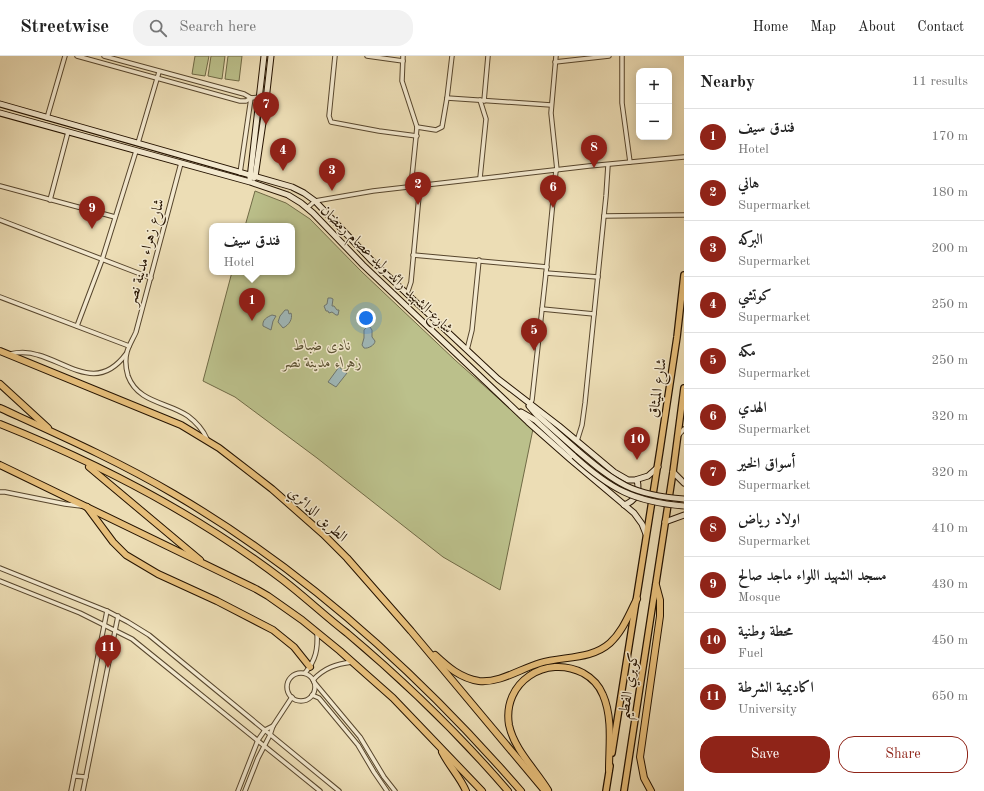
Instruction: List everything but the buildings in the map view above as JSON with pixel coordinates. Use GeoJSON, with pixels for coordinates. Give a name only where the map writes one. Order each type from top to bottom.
{"type":"FeatureCollection","features":[{"type":"Feature","properties":{"kind":"highway","name":"الطريق الدائري"},"geometry":{"type":"LineString","coordinates":[[0,351],[181,425],[208,441],[272,489],[323,534],[347,558],[411,631],[545,791]]}},
{"type":"Feature","properties":{"kind":"highway"},"geometry":{"type":"LineString","coordinates":[[0,384],[51,431]]}},
{"type":"Feature","properties":{"kind":"highway"},"geometry":{"type":"LineString","coordinates":[[0,408],[102,455],[174,494],[235,532],[294,574],[379,645],[415,678],[460,722],[521,791]]}},
{"type":"Feature","properties":{"kind":"highway"},"geometry":{"type":"LineString","coordinates":[[0,424],[47,443],[170,506],[238,549],[283,580],[322,612],[406,686],[489,769],[508,791]]}},
{"type":"Feature","properties":{"kind":"highway"},"geometry":{"type":"LineString","coordinates":[[78,458],[205,564]]}},
{"type":"Feature","properties":{"kind":"highway"},"geometry":{"type":"LineString","coordinates":[[0,465],[268,596],[317,632],[393,698],[482,791]]}},
{"type":"Feature","properties":{"kind":"highway"},"geometry":{"type":"LineString","coordinates":[[86,506],[113,542],[126,555],[158,574],[217,601],[273,630],[294,647],[310,667]]}},
{"type":"Feature","properties":{"kind":"highway"},"geometry":{"type":"LineString","coordinates":[[652,791],[644,778],[640,757],[660,616],[660,600],[656,585]]}},
{"type":"Feature","properties":{"kind":"highway"},"geometry":{"type":"LineString","coordinates":[[411,631],[458,674],[477,680],[491,681],[540,663],[585,655],[605,646],[621,630],[637,598]]}},
{"type":"Feature","properties":{"kind":"highway"},"geometry":{"type":"LineString","coordinates":[[548,791],[514,738],[509,724],[508,714],[510,701],[517,687],[531,674],[544,669],[559,666],[578,671],[590,677],[600,688],[606,702],[609,717],[609,770]]}},
{"type":"Feature","properties":{"kind":"highway"},"geometry":{"type":"LineString","coordinates":[[440,747],[466,791]]}},
{"type":"Feature","properties":{"kind":"main road","name":"شارع الميثاق"},"geometry":{"type":"LineString","coordinates":[[637,598],[677,337],[684,275]]}},
{"type":"Feature","properties":{"kind":"main road","name":"شارع الميثاق"},"geometry":{"type":"LineString","coordinates":[[656,585],[684,388]]}},
{"type":"Feature","properties":{"kind":"main road","name":"كوبري الفطيم"},"geometry":{"type":"LineString","coordinates":[[624,791],[656,585]]}},
{"type":"Feature","properties":{"kind":"main road","name":"كوبري الفطيم"},"geometry":{"type":"LineString","coordinates":[[606,791],[637,598]]}},
{"type":"Feature","properties":{"kind":"street"},"geometry":{"type":"LineString","coordinates":[[47,118],[65,56]]}},
{"type":"Feature","properties":{"kind":"street"},"geometry":{"type":"LineString","coordinates":[[77,56],[240,101],[260,97]]}},
{"type":"Feature","properties":{"kind":"street"},"geometry":{"type":"LineString","coordinates":[[104,56],[114,57],[160,72],[244,94],[251,98]]}},
{"type":"Feature","properties":{"kind":"street"},"geometry":{"type":"LineString","coordinates":[[250,182],[249,175],[259,108],[264,56]]}},
{"type":"Feature","properties":{"kind":"street"},"geometry":{"type":"LineString","coordinates":[[250,182],[255,177],[271,56]]}},
{"type":"Feature","properties":{"kind":"street"},"geometry":{"type":"LineString","coordinates":[[336,56],[329,116],[331,122],[334,124],[379,132],[417,136]]}},
{"type":"Feature","properties":{"kind":"street"},"geometry":{"type":"LineString","coordinates":[[367,56],[403,61]]}},
{"type":"Feature","properties":{"kind":"street"},"geometry":{"type":"LineString","coordinates":[[403,56],[402,81],[417,127],[411,186]]}},
{"type":"Feature","properties":{"kind":"street"},"geometry":{"type":"LineString","coordinates":[[417,127],[436,130],[442,127],[452,56]]}},
{"type":"Feature","properties":{"kind":"street"},"geometry":{"type":"LineString","coordinates":[[480,178],[486,119],[482,100],[488,56]]}},
{"type":"Feature","properties":{"kind":"street"},"geometry":{"type":"LineString","coordinates":[[530,404],[547,267],[556,170],[551,105],[556,56]]}},
{"type":"Feature","properties":{"kind":"street"},"geometry":{"type":"LineString","coordinates":[[555,62],[610,56]]}},
{"type":"Feature","properties":{"kind":"street"},"geometry":{"type":"LineString","coordinates":[[622,56],[622,103],[630,162]]}},
{"type":"Feature","properties":{"kind":"street"},"geometry":{"type":"LineString","coordinates":[[138,143],[160,72]]}},
{"type":"Feature","properties":{"kind":"street"},"geometry":{"type":"LineString","coordinates":[[240,172],[251,98]]}},
{"type":"Feature","properties":{"kind":"street"},"geometry":{"type":"LineString","coordinates":[[447,98],[551,105]]}},
{"type":"Feature","properties":{"kind":"street","name":"شارع الشهيد رائد وليد عصام رمضان"},"geometry":{"type":"LineString","coordinates":[[0,104],[292,187],[304,193],[316,201],[351,240],[498,379],[614,472],[628,480],[637,480]]}},
{"type":"Feature","properties":{"kind":"street"},"geometry":{"type":"LineString","coordinates":[[259,108],[265,109]]}},
{"type":"Feature","properties":{"kind":"street","name":"شارع الشهيد رائد وليد عصام رمضان"},"geometry":{"type":"LineString","coordinates":[[0,113],[250,182],[281,192],[295,199],[307,208],[363,265],[518,411],[640,520],[647,537]]}},
{"type":"Feature","properties":{"kind":"street"},"geometry":{"type":"LineString","coordinates":[[50,200],[68,132]]}},
{"type":"Feature","properties":{"kind":"street"},"geometry":{"type":"LineString","coordinates":[[77,326],[102,260],[136,151]]}},
{"type":"Feature","properties":{"kind":"street"},"geometry":{"type":"LineString","coordinates":[[307,208],[316,201],[373,190],[684,157]]}},
{"type":"Feature","properties":{"kind":"street","name":"شارع زهراء مدينة نصر"},"geometry":{"type":"LineString","coordinates":[[126,353],[136,332],[181,163]]}},
{"type":"Feature","properties":{"kind":"street"},"geometry":{"type":"LineString","coordinates":[[577,442],[582,425],[598,278],[608,165]]}},
{"type":"Feature","properties":{"kind":"street"},"geometry":{"type":"LineString","coordinates":[[407,294],[410,285],[414,255],[420,185]]}},
{"type":"Feature","properties":{"kind":"street"},"geometry":{"type":"LineString","coordinates":[[0,186],[115,217]]}},
{"type":"Feature","properties":{"kind":"street"},"geometry":{"type":"LineString","coordinates":[[604,216],[684,215]]}},
{"type":"Feature","properties":{"kind":"street"},"geometry":{"type":"LineString","coordinates":[[0,220],[151,278]]}},
{"type":"Feature","properties":{"kind":"street"},"geometry":{"type":"LineString","coordinates":[[414,255],[547,267]]}},
{"type":"Feature","properties":{"kind":"street"},"geometry":{"type":"LineString","coordinates":[[467,350],[472,330],[479,260]]}},
{"type":"Feature","properties":{"kind":"street"},"geometry":{"type":"LineString","coordinates":[[546,273],[598,278]]}},
{"type":"Feature","properties":{"kind":"street"},"geometry":{"type":"LineString","coordinates":[[0,297],[129,346]]}},
{"type":"Feature","properties":{"kind":"street"},"geometry":{"type":"LineString","coordinates":[[542,309],[594,314]]}},
{"type":"Feature","properties":{"kind":"street"},"geometry":{"type":"LineString","coordinates":[[446,342],[452,336]]}},
{"type":"Feature","properties":{"kind":"street"},"geometry":{"type":"LineString","coordinates":[[8,354],[20,353],[37,355],[77,371],[91,373],[101,372],[111,368],[119,362],[126,353]]}},
{"type":"Feature","properties":{"kind":"street"},"geometry":{"type":"LineString","coordinates":[[126,353],[127,374],[136,390],[147,398],[188,416],[201,428],[208,441]]}},
{"type":"Feature","properties":{"kind":"street"},"geometry":{"type":"LineString","coordinates":[[525,400],[536,414],[606,475],[629,488],[654,496],[684,499]]}},
{"type":"Feature","properties":{"kind":"street"},"geometry":{"type":"LineString","coordinates":[[518,411],[535,420],[603,481],[626,494],[649,502],[684,506]]}},
{"type":"Feature","properties":{"kind":"street"},"geometry":{"type":"LineString","coordinates":[[678,436],[684,429]]}},
{"type":"Feature","properties":{"kind":"street"},"geometry":{"type":"LineString","coordinates":[[624,505],[630,502],[637,495],[637,480],[648,476],[658,467]]}},
{"type":"Feature","properties":{"kind":"street"},"geometry":{"type":"LineString","coordinates":[[673,472],[684,483]]}},
{"type":"Feature","properties":{"kind":"street"},"geometry":{"type":"LineString","coordinates":[[0,492],[86,506]]}},
{"type":"Feature","properties":{"kind":"street"},"geometry":{"type":"LineString","coordinates":[[665,522],[684,515]]}},
{"type":"Feature","properties":{"kind":"street"},"geometry":{"type":"LineString","coordinates":[[0,568],[107,611],[149,635],[339,791]]}},
{"type":"Feature","properties":{"kind":"street"},"geometry":{"type":"LineString","coordinates":[[0,581],[104,624],[132,639],[320,791]]}},
{"type":"Feature","properties":{"kind":"street"},"geometry":{"type":"LineString","coordinates":[[71,791],[107,611]]}},
{"type":"Feature","properties":{"kind":"street"},"geometry":{"type":"LineString","coordinates":[[83,791],[118,616]]}},
{"type":"Feature","properties":{"kind":"street"},"geometry":{"type":"LineString","coordinates":[[305,673],[315,659],[317,650],[317,632]]}},
{"type":"Feature","properties":{"kind":"street"},"geometry":{"type":"LineString","coordinates":[[314,681],[329,667],[341,663],[352,662]]}},
{"type":"Feature","properties":{"kind":"street"},"geometry":{"type":"LineString","coordinates":[[314,681],[315,686],[312,695],[309,698],[301,701],[296,700],[288,692],[287,686],[293,675],[305,673],[311,677],[360,737],[384,777],[395,791]]}},
{"type":"Feature","properties":{"kind":"street"},"geometry":{"type":"LineString","coordinates":[[312,695],[319,698],[355,740],[387,791]]}},
{"type":"Feature","properties":{"kind":"street"},"geometry":{"type":"LineString","coordinates":[[245,791],[273,726],[292,697]]}},
{"type":"Feature","properties":{"kind":"street"},"geometry":{"type":"LineString","coordinates":[[238,791],[258,740],[265,730],[273,726]]}},
{"type":"Feature","properties":{"kind":"street"},"geometry":{"type":"LineString","coordinates":[[74,776],[86,777]]}},
{"type":"Feature","properties":{"kind":"green space"},"geometry":{"type":"Polygon","coordinates":[[[195,56],[209,56],[205,76],[192,74],[195,56]]]}},
{"type":"Feature","properties":{"kind":"green space"},"geometry":{"type":"Polygon","coordinates":[[[211,56],[225,56],[222,79],[208,76],[211,56]]]}},
{"type":"Feature","properties":{"kind":"green space"},"geometry":{"type":"Polygon","coordinates":[[[228,56],[242,56],[239,81],[225,79],[228,56]]]}},
{"type":"Feature","properties":{"kind":"green space","name":"نادى ضباط زهراء مدينة نصر"},"geometry":{"type":"Polygon","coordinates":[[[255,191],[286,203],[310,219],[362,272],[455,360],[533,429],[500,590],[443,557],[317,458],[235,397],[203,381],[231,275],[295,275],[295,223],[246,223],[255,191]]]}},
{"type":"Feature","properties":{"kind":"water"},"geometry":{"type":"Polygon","coordinates":[[[328,298],[333,299],[332,306],[339,310],[338,315],[326,311],[324,306],[327,304],[328,298]]]}},
{"type":"Feature","properties":{"kind":"water"},"geometry":{"type":"Polygon","coordinates":[[[285,310],[288,310],[289,314],[291,313],[291,320],[289,324],[283,328],[278,322],[280,316],[285,310]]]}},
{"type":"Feature","properties":{"kind":"water"},"geometry":{"type":"Polygon","coordinates":[[[272,315],[276,316],[271,330],[263,326],[263,322],[272,315]]]}},
{"type":"Feature","properties":{"kind":"water"},"geometry":{"type":"Polygon","coordinates":[[[367,327],[370,327],[372,330],[372,337],[375,341],[371,346],[364,348],[362,345],[364,330],[367,327]]]}},
{"type":"Feature","properties":{"kind":"water"},"geometry":{"type":"Polygon","coordinates":[[[339,367],[347,373],[336,387],[328,382],[339,367]]]}},
{"type":"Feature","properties":{"kind":"place","name":"أسواق الخير"},"geometry":{"type":"Point","coordinates":[266,125]}},
{"type":"Feature","properties":{"kind":"place","name":"اولاد رياض"},"geometry":{"type":"Point","coordinates":[594,168]}},
{"type":"Feature","properties":{"kind":"place","name":"كوتشي"},"geometry":{"type":"Point","coordinates":[283,171]}},
{"type":"Feature","properties":{"kind":"place","name":"البركه"},"geometry":{"type":"Point","coordinates":[332,191]}},
{"type":"Feature","properties":{"kind":"place","name":"هاني"},"geometry":{"type":"Point","coordinates":[418,205]}},
{"type":"Feature","properties":{"kind":"place","name":"الهدي"},"geometry":{"type":"Point","coordinates":[553,208]}},
{"type":"Feature","properties":{"kind":"place","name":"مسجد الشهيد اللواء ماجد صالح"},"geometry":{"type":"Point","coordinates":[92,229]}},
{"type":"Feature","properties":{"kind":"place","name":"فندق سيف"},"geometry":{"type":"Point","coordinates":[252,321]}},
{"type":"Feature","properties":{"kind":"place","name":"مكه"},"geometry":{"type":"Point","coordinates":[534,351]}},
{"type":"Feature","properties":{"kind":"place","name":"محطة وطنية"},"geometry":{"type":"Point","coordinates":[637,460]}},
{"type":"Feature","properties":{"kind":"place","name":"اكاديمية الشرطة"},"geometry":{"type":"Point","coordinates":[108,668]}}]}
